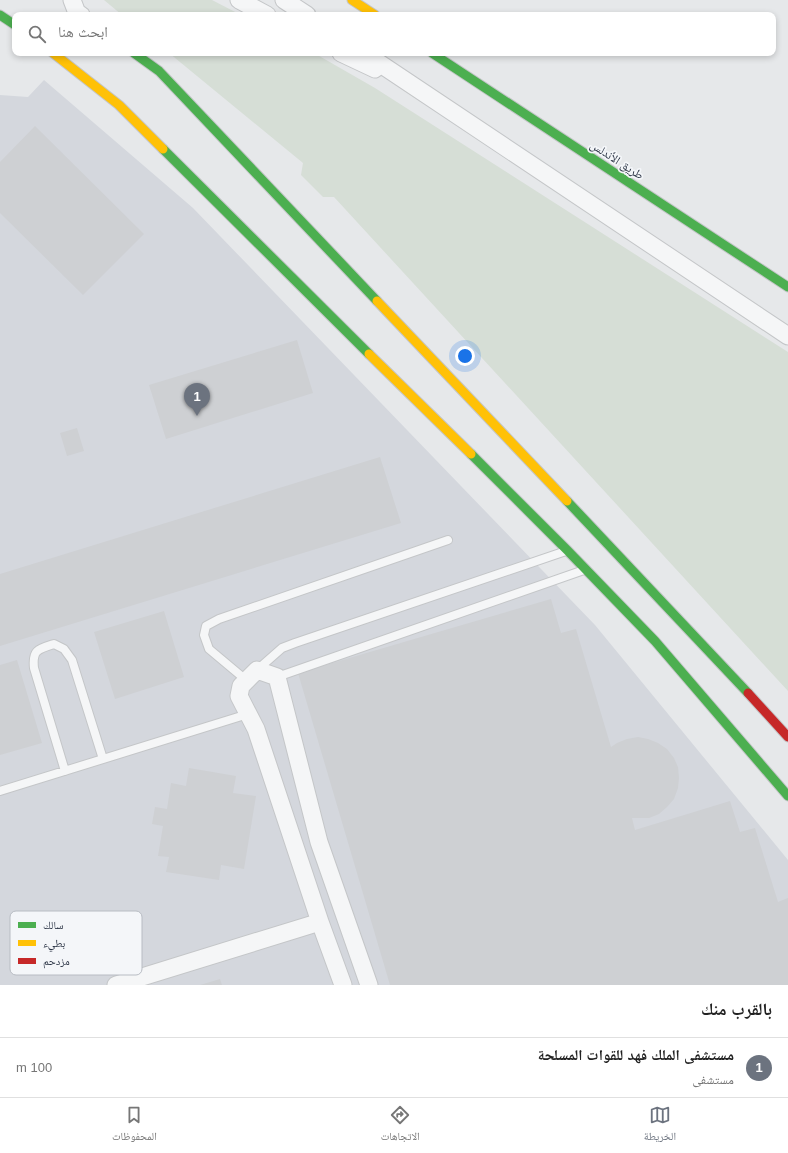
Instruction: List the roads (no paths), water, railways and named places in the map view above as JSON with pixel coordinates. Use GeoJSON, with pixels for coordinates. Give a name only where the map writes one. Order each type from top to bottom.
{"type":"FeatureCollection","features":[{"type":"Feature","properties":{"kind":"street"},"geometry":{"type":"LineString","coordinates":[[72,0],[78,12]]}},
{"type":"Feature","properties":{"kind":"street"},"geometry":{"type":"LineString","coordinates":[[239,0],[261,12]]}},
{"type":"Feature","properties":{"kind":"street"},"geometry":{"type":"LineString","coordinates":[[284,0],[302,12]]}},
{"type":"Feature","properties":{"kind":"street"},"geometry":{"type":"LineString","coordinates":[[352,0],[370,12]]}},
{"type":"Feature","properties":{"kind":"street"},"geometry":{"type":"LineString","coordinates":[[0,15],[12,23]]}},
{"type":"Feature","properties":{"kind":"street"},"geometry":{"type":"LineString","coordinates":[[56,56],[119,105],[567,550],[655,641],[788,796]]}},
{"type":"Feature","properties":{"kind":"street"},"geometry":{"type":"LineString","coordinates":[[138,56],[159,71],[654,592],[788,737]]}},
{"type":"Feature","properties":{"kind":"street"},"geometry":{"type":"LineString","coordinates":[[347,56],[420,90]]}},
{"type":"Feature","properties":{"kind":"street"},"geometry":{"type":"LineString","coordinates":[[369,56],[788,336]]}},
{"type":"Feature","properties":{"kind":"street","name":"طريق الأندلس"},"geometry":{"type":"LineString","coordinates":[[437,56],[788,287]]}},
{"type":"Feature","properties":{"kind":"street"},"geometry":{"type":"LineString","coordinates":[[343,985],[320,922],[256,729],[239,696],[241,686],[251,675],[277,677],[319,842],[369,985]]}},
{"type":"Feature","properties":{"kind":"street"},"geometry":{"type":"LineString","coordinates":[[116,985],[320,922]]}},
{"type":"Feature","properties":{"kind":"lane"},"geometry":{"type":"LineString","coordinates":[[448,540],[219,619],[206,626],[204,636],[209,649],[251,675],[282,648],[567,550]]}},
{"type":"Feature","properties":{"kind":"lane"},"geometry":{"type":"LineString","coordinates":[[277,677],[586,570]]}},
{"type":"Feature","properties":{"kind":"lane"},"geometry":{"type":"LineString","coordinates":[[65,771],[34,668],[33,658],[36,652],[54,644],[64,649],[72,660],[103,759]]}},
{"type":"Feature","properties":{"kind":"lane"},"geometry":{"type":"LineString","coordinates":[[0,791],[248,714]]}},
{"type":"Feature","properties":{"kind":"place","name":"مستشفى الملك فهد للقوات المسلحة"},"geometry":{"type":"Point","coordinates":[197,416]}}]}
